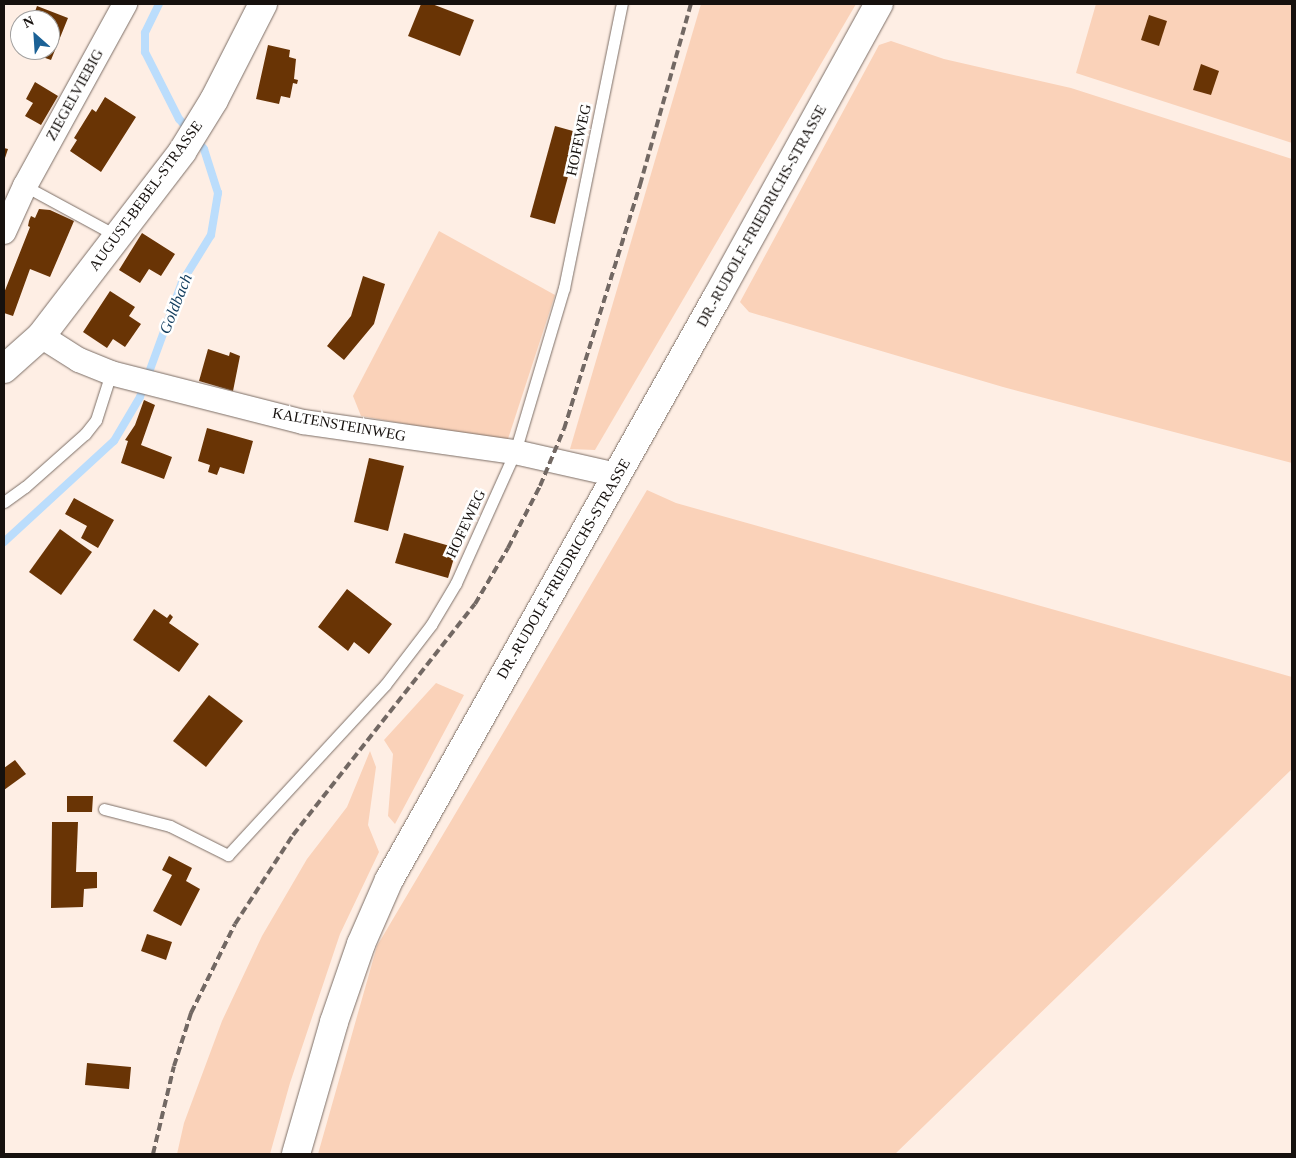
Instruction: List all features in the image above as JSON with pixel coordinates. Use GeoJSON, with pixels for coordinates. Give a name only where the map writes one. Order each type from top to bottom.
{"type":"FeatureCollection","features":[{"type":"Feature","properties":{"kind":"main road","name":"AUGUST-BEBEL-STRASSE"},"geometry":{"type":"LineString","coordinates":[[4,369],[41,336],[182,152],[202,120],[263,4]]}},
{"type":"Feature","properties":{"kind":"main road","name":"DR.-RUDOLF-FRIEDRICHS-STRASSE"},"geometry":{"type":"LineString","coordinates":[[296,1154],[334,1022],[361,944],[389,880],[618,475],[879,4]]}},
{"type":"Feature","properties":{"kind":"street","name":"ZIEGELVIEBIG"},"geometry":{"type":"LineString","coordinates":[[4,232],[25,186],[125,4]]}},
{"type":"Feature","properties":{"kind":"street","name":"KALTENSTEINWEG"},"geometry":{"type":"LineString","coordinates":[[41,336],[79,360],[122,375],[303,422],[515,452],[618,475]]}},
{"type":"Feature","properties":{"kind":"lane","name":"HOFEWEG"},"geometry":{"type":"LineString","coordinates":[[104,809],[170,826],[228,855],[385,685],[431,625],[456,583],[515,452],[564,288],[622,4]]}},
{"type":"Feature","properties":{"kind":"lane"},"geometry":{"type":"LineString","coordinates":[[25,186],[118,236]]}},
{"type":"Feature","properties":{"kind":"lane"},"geometry":{"type":"LineString","coordinates":[[4,502],[26,486],[85,434],[96,420],[122,375]]}},
{"type":"Feature","properties":{"kind":"shaded area"},"geometry":{"type":"Polygon","coordinates":[[[701,4],[856,4],[595,450],[570,449],[701,4]]]}},
{"type":"Feature","properties":{"kind":"shaded area"},"geometry":{"type":"Polygon","coordinates":[[[1096,4],[1292,4],[1292,143],[1076,73],[1096,4]]]}},
{"type":"Feature","properties":{"kind":"shaded area"},"geometry":{"type":"Polygon","coordinates":[[[891,41],[944,59],[1071,88],[1292,159],[1292,463],[1003,387],[749,312],[740,302],[879,45],[891,41]]]}},
{"type":"Feature","properties":{"kind":"shaded area"},"geometry":{"type":"Polygon","coordinates":[[[439,231],[555,295],[507,442],[361,416],[353,396],[439,231]]]}},
{"type":"Feature","properties":{"kind":"shaded area"},"geometry":{"type":"Polygon","coordinates":[[[647,490],[676,503],[1292,677],[1292,769],[895,1154],[318,1154],[377,946],[647,490]]]}},
{"type":"Feature","properties":{"kind":"shaded area"},"geometry":{"type":"Polygon","coordinates":[[[436,683],[464,695],[395,824],[388,816],[393,754],[384,740],[436,683]]]}},
{"type":"Feature","properties":{"kind":"shaded area"},"geometry":{"type":"Polygon","coordinates":[[[370,751],[376,767],[368,825],[379,852],[340,934],[290,1083],[270,1154],[177,1154],[184,1123],[222,1021],[262,936],[307,859],[347,807],[370,751]]]}},
{"type":"Feature","properties":{"kind":"building"},"geometry":{"type":"Polygon","coordinates":[[[421,4],[432,4],[474,20],[460,56],[408,36],[421,4]]]}},
{"type":"Feature","properties":{"kind":"building"},"geometry":{"type":"Polygon","coordinates":[[[37,6],[47,10],[36,10],[37,6]]]}},
{"type":"Feature","properties":{"kind":"building"},"geometry":{"type":"Polygon","coordinates":[[[60,15],[68,18],[60,38],[60,15]]]}},
{"type":"Feature","properties":{"kind":"building"},"geometry":{"type":"Polygon","coordinates":[[[1149,15],[1167,21],[1159,46],[1141,40],[1149,15]]]}},
{"type":"Feature","properties":{"kind":"building"},"geometry":{"type":"Polygon","coordinates":[[[268,45],[290,50],[289,57],[296,59],[294,79],[298,80],[297,84],[293,83],[290,98],[281,96],[279,104],[256,99],[268,45]]]}},
{"type":"Feature","properties":{"kind":"building"},"geometry":{"type":"Polygon","coordinates":[[[1201,64],[1219,71],[1211,95],[1193,90],[1201,64]]]}},
{"type":"Feature","properties":{"kind":"building"},"geometry":{"type":"Polygon","coordinates":[[[35,82],[58,96],[41,125],[25,116],[33,103],[26,99],[35,82]]]}},
{"type":"Feature","properties":{"kind":"building"},"geometry":{"type":"Polygon","coordinates":[[[105,97],[136,117],[101,172],[70,151],[77,140],[74,138],[92,109],[96,112],[105,97]]]}},
{"type":"Feature","properties":{"kind":"building"},"geometry":{"type":"Polygon","coordinates":[[[555,126],[580,133],[555,224],[530,217],[555,126]]]}},
{"type":"Feature","properties":{"kind":"building"},"geometry":{"type":"Polygon","coordinates":[[[4,148],[8,149],[4,161],[4,148]]]}},
{"type":"Feature","properties":{"kind":"building"},"geometry":{"type":"Polygon","coordinates":[[[39,209],[50,210],[74,221],[50,277],[30,269],[13,316],[4,313],[4,293],[30,227],[28,226],[31,216],[35,218],[39,209]]]}},
{"type":"Feature","properties":{"kind":"building"},"geometry":{"type":"Polygon","coordinates":[[[142,233],[175,254],[161,276],[149,269],[140,283],[119,270],[142,233]]]}},
{"type":"Feature","properties":{"kind":"building"},"geometry":{"type":"Polygon","coordinates":[[[363,276],[385,284],[374,324],[344,360],[327,346],[351,316],[363,276]]]}},
{"type":"Feature","properties":{"kind":"building"},"geometry":{"type":"Polygon","coordinates":[[[110,291],[135,307],[129,316],[141,324],[125,347],[113,339],[107,348],[83,332],[110,291]]]}},
{"type":"Feature","properties":{"kind":"building"},"geometry":{"type":"Polygon","coordinates":[[[208,349],[229,356],[230,352],[240,356],[233,391],[199,381],[208,349]]]}},
{"type":"Feature","properties":{"kind":"building"},"geometry":{"type":"Polygon","coordinates":[[[144,400],[155,405],[141,445],[172,457],[164,479],[121,463],[128,441],[125,440],[135,425],[144,400]]]}},
{"type":"Feature","properties":{"kind":"building"},"geometry":{"type":"Polygon","coordinates":[[[207,428],[253,441],[244,474],[220,467],[217,475],[208,472],[210,465],[198,461],[207,428]]]}},
{"type":"Feature","properties":{"kind":"building"},"geometry":{"type":"Polygon","coordinates":[[[369,458],[404,466],[388,531],[354,522],[369,458]]]}},
{"type":"Feature","properties":{"kind":"building"},"geometry":{"type":"Polygon","coordinates":[[[74,498],[114,520],[98,548],[81,538],[87,526],[65,514],[74,498]]]}},
{"type":"Feature","properties":{"kind":"building"},"geometry":{"type":"Polygon","coordinates":[[[60,529],[92,552],[61,595],[29,572],[60,529]]]}},
{"type":"Feature","properties":{"kind":"building"},"geometry":{"type":"Polygon","coordinates":[[[404,533],[457,548],[448,578],[395,563],[404,533]]]}},
{"type":"Feature","properties":{"kind":"building"},"geometry":{"type":"Polygon","coordinates":[[[347,589],[392,624],[369,654],[354,642],[348,651],[318,627],[347,589]]]}},
{"type":"Feature","properties":{"kind":"building"},"geometry":{"type":"Polygon","coordinates":[[[154,609],[167,618],[170,614],[173,617],[169,623],[199,644],[179,672],[133,640],[154,609]]]}},
{"type":"Feature","properties":{"kind":"building"},"geometry":{"type":"Polygon","coordinates":[[[209,695],[243,721],[206,767],[173,741],[209,695]]]}},
{"type":"Feature","properties":{"kind":"building"},"geometry":{"type":"Polygon","coordinates":[[[15,760],[26,774],[4,790],[4,768],[15,760]]]}},
{"type":"Feature","properties":{"kind":"building"},"geometry":{"type":"Polygon","coordinates":[[[67,796],[93,796],[92,812],[67,812],[67,796]]]}},
{"type":"Feature","properties":{"kind":"building"},"geometry":{"type":"Polygon","coordinates":[[[52,822],[78,822],[76,872],[97,872],[97,888],[84,889],[83,907],[51,908],[52,822]]]}},
{"type":"Feature","properties":{"kind":"building"},"geometry":{"type":"Polygon","coordinates":[[[169,856],[192,868],[186,881],[200,889],[181,926],[153,911],[172,875],[162,870],[169,856]]]}},
{"type":"Feature","properties":{"kind":"building"},"geometry":{"type":"Polygon","coordinates":[[[147,934],[172,942],[166,960],[141,951],[147,934]]]}},
{"type":"Feature","properties":{"kind":"building"},"geometry":{"type":"Polygon","coordinates":[[[87,1063],[131,1067],[129,1089],[85,1085],[87,1063]]]}},
{"type":"Feature","properties":{"kind":"waterway","name":"Goldbach"},"geometry":{"type":"LineString","coordinates":[[159,4],[145,33],[145,52],[179,119],[189,130]]}},
{"type":"Feature","properties":{"kind":"waterway","name":"Goldbach"},"geometry":{"type":"LineString","coordinates":[[4,542],[114,441],[140,397],[182,282],[211,235],[218,193],[204,149],[196,139]]}},
{"type":"Feature","properties":{"kind":"railway"},"geometry":{"type":"LineString","coordinates":[[153,1154],[174,1066],[191,1013],[235,924],[293,835],[475,604],[508,548],[540,486],[564,429],[640,185],[691,4]]}}]}
